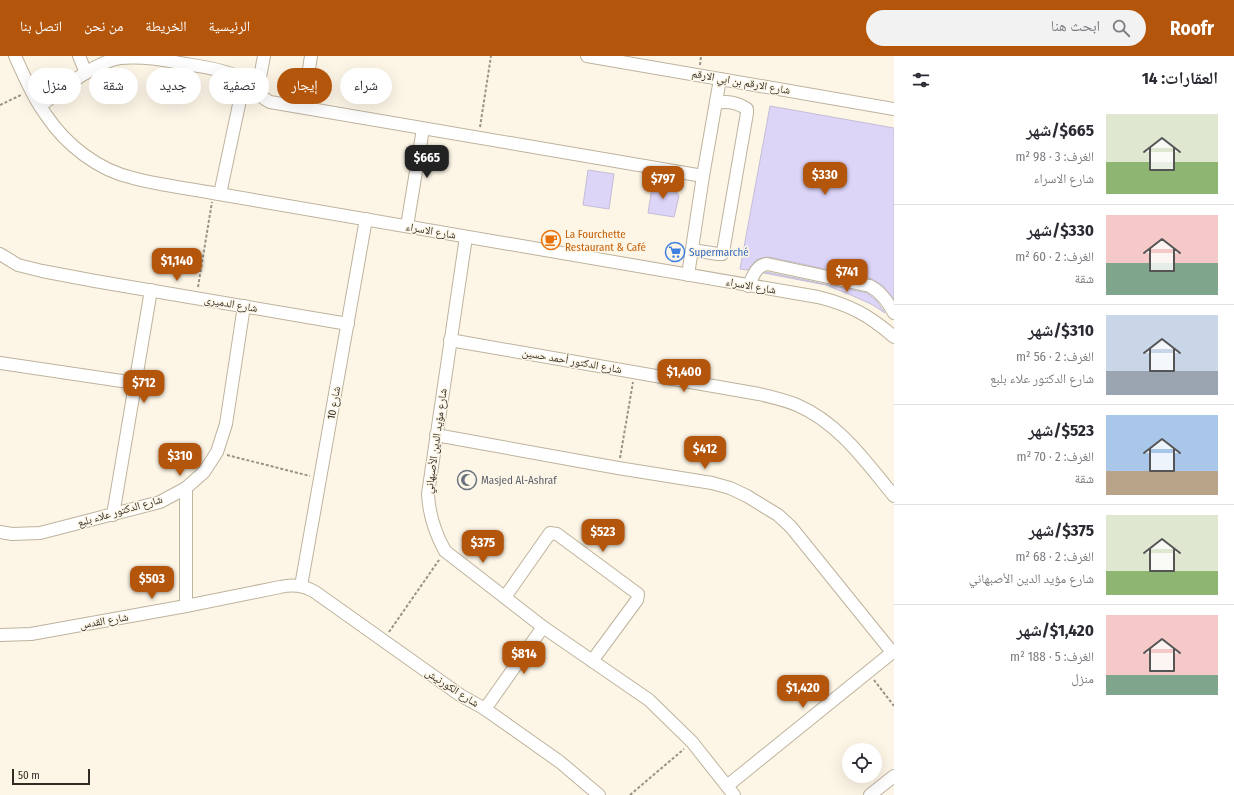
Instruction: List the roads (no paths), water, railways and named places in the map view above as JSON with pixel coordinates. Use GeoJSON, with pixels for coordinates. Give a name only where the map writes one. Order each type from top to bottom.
{"type":"FeatureCollection","features":[{"type":"Feature","properties":{"kind":"street","name":"شارع الاسراء"},"geometry":{"type":"LineString","coordinates":[[15,56],[40,106],[46,116],[62,135],[74,147],[104,167],[131,178],[748,286],[818,296],[839,302],[859,311],[878,323],[894,337]]}},
{"type":"Feature","properties":{"kind":"street"},"geometry":{"type":"LineString","coordinates":[[79,56],[86,73]]}},
{"type":"Feature","properties":{"kind":"street"},"geometry":{"type":"LineString","coordinates":[[40,106],[101,64],[120,58],[139,56],[209,68]]}},
{"type":"Feature","properties":{"kind":"street"},"geometry":{"type":"LineString","coordinates":[[262,68],[264,56]]}},
{"type":"Feature","properties":{"kind":"street"},"geometry":{"type":"LineString","coordinates":[[303,108],[311,56]]}},
{"type":"Feature","properties":{"kind":"street","name":"شارع الارقم بن ابي الارقم"},"geometry":{"type":"LineString","coordinates":[[587,56],[894,109]]}},
{"type":"Feature","properties":{"kind":"street"},"geometry":{"type":"LineString","coordinates":[[688,275],[720,79]]}},
{"type":"Feature","properties":{"kind":"street"},"geometry":{"type":"LineString","coordinates":[[269,101],[703,176]]}},
{"type":"Feature","properties":{"kind":"street"},"geometry":{"type":"LineString","coordinates":[[692,250],[718,254],[722,254],[723,252],[747,113],[747,109],[732,102],[716,103]]}},
{"type":"Feature","properties":{"kind":"street"},"geometry":{"type":"LineString","coordinates":[[217,194],[239,104]]}},
{"type":"Feature","properties":{"kind":"street"},"geometry":{"type":"LineString","coordinates":[[407,226],[422,128]]}},
{"type":"Feature","properties":{"kind":"street","name":"شارع 10"},"geometry":{"type":"LineString","coordinates":[[301,586],[366,219]]}},
{"type":"Feature","properties":{"kind":"street","name":"شارع مؤيد الدين الأصبهاني"},"geometry":{"type":"LineString","coordinates":[[466,236],[428,494],[429,509],[437,537],[445,551],[543,627],[649,700],[692,742],[731,791]]}},
{"type":"Feature","properties":{"kind":"street","name":"شارع الدميرى"},"geometry":{"type":"LineString","coordinates":[[0,254],[18,265],[42,271],[348,324]]}},
{"type":"Feature","properties":{"kind":"street"},"geometry":{"type":"LineString","coordinates":[[748,286],[760,266],[763,264],[770,264],[870,286],[878,290],[884,296],[894,313]]}},
{"type":"Feature","properties":{"kind":"street"},"geometry":{"type":"LineString","coordinates":[[113,515],[151,290]]}},
{"type":"Feature","properties":{"kind":"street","name":"شارع الدكتور علاء بلبع"},"geometry":{"type":"LineString","coordinates":[[0,532],[12,534],[40,533],[160,502],[186,488],[204,472],[217,452],[226,424],[244,306]]}},
{"type":"Feature","properties":{"kind":"street","name":"شارع الدكتور أحمد حسين"},"geometry":{"type":"LineString","coordinates":[[450,340],[759,394],[784,400],[813,414],[849,442],[894,496]]}},
{"type":"Feature","properties":{"kind":"street"},"geometry":{"type":"LineString","coordinates":[[0,363],[135,383]]}},
{"type":"Feature","properties":{"kind":"street"},"geometry":{"type":"LineString","coordinates":[[436,435],[730,488],[747,496],[778,515],[791,527],[893,652],[731,791]]}},
{"type":"Feature","properties":{"kind":"street"},"geometry":{"type":"LineString","coordinates":[[186,488],[186,606]]}},
{"type":"Feature","properties":{"kind":"street"},"geometry":{"type":"LineString","coordinates":[[505,597],[550,533],[556,534],[638,594],[637,600],[592,661]]}},
{"type":"Feature","properties":{"kind":"street","name":"شارع القدس"},"geometry":{"type":"LineString","coordinates":[[0,635],[31,634],[186,606],[292,584],[301,586]]}},
{"type":"Feature","properties":{"kind":"street","name":"شارع الكورنيش"},"geometry":{"type":"LineString","coordinates":[[301,586],[315,592],[460,695],[485,709],[560,762],[599,795]]}},
{"type":"Feature","properties":{"kind":"street"},"geometry":{"type":"LineString","coordinates":[[485,709],[543,627]]}},
{"type":"Feature","properties":{"kind":"street"},"geometry":{"type":"LineString","coordinates":[[870,795],[894,776]]}},
{"type":"Feature","properties":{"kind":"place","name":"La Fourchette Restaurant & Café"},"geometry":{"type":"Point","coordinates":[551,240]}},
{"type":"Feature","properties":{"kind":"place","name":"Supermarché"},"geometry":{"type":"Point","coordinates":[675,252]}},
{"type":"Feature","properties":{"kind":"place","name":"Masjed Al-Ashraf"},"geometry":{"type":"Point","coordinates":[467,480]}}]}
